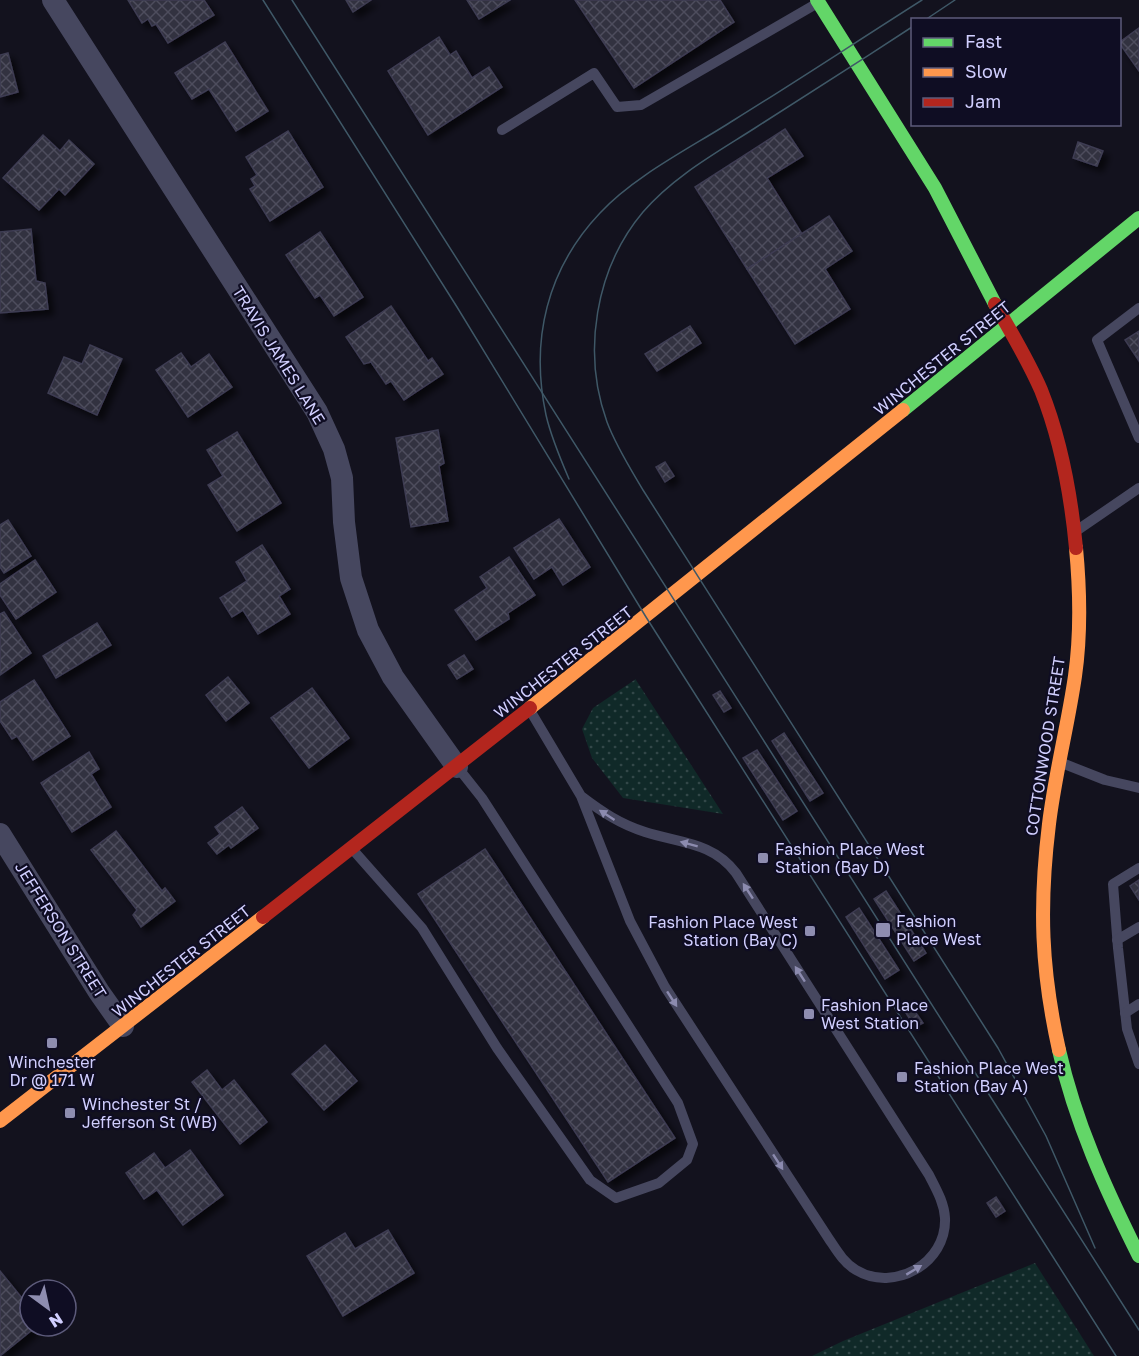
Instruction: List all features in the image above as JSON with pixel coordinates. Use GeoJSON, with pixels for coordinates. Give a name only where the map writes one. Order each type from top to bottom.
{"type":"FeatureCollection","features":[{"type":"Feature","properties":{"kind":"main road","name":"COTTONWOOD STREET"},"geometry":{"type":"LineString","coordinates":[[818,1],[936,191],[1007,326],[1045,402],[1067,484],[1078,575],[1075,674],[1059,762],[1044,868],[1042,935],[1054,1031],[1074,1106],[1091,1158],[1114,1210],[1139,1256]]}},
{"type":"Feature","properties":{"kind":"main road","name":"WINCHESTER STREET"},"geometry":{"type":"LineString","coordinates":[[0,1121],[352,850],[530,709],[832,469],[1139,218]]}},
{"type":"Feature","properties":{"kind":"street","name":"TRAVIS JAMES LANE"},"geometry":{"type":"LineString","coordinates":[[53,0],[317,412],[333,449],[342,478],[344,522],[351,578],[368,630],[393,677],[457,766]]}},
{"type":"Feature","properties":{"kind":"street","name":"JEFFERSON STREET"},"geometry":{"type":"LineString","coordinates":[[0,834],[99,992],[123,1026]]}},
{"type":"Feature","properties":{"kind":"lane"},"geometry":{"type":"LineString","coordinates":[[502,130],[594,73],[617,107],[641,105],[783,25],[818,1]]}},
{"type":"Feature","properties":{"kind":"lane"},"geometry":{"type":"LineString","coordinates":[[1139,308],[1097,340],[1139,438]]}},
{"type":"Feature","properties":{"kind":"lane"},"geometry":{"type":"LineString","coordinates":[[1074,533],[1139,488]]}},
{"type":"Feature","properties":{"kind":"lane"},"geometry":{"type":"LineString","coordinates":[[530,709],[581,796],[630,921],[665,987],[844,1261],[855,1270],[879,1279],[904,1276],[927,1262],[944,1231],[943,1206],[938,1192],[736,873],[727,861],[707,849],[644,832],[610,818],[581,796]]}},
{"type":"Feature","properties":{"kind":"lane"},"geometry":{"type":"LineString","coordinates":[[1059,762],[1105,780],[1139,788]]}},
{"type":"Feature","properties":{"kind":"lane"},"geometry":{"type":"LineString","coordinates":[[352,850],[422,928],[497,1048],[590,1180],[616,1198],[659,1183],[687,1160],[693,1144],[678,1103],[482,798],[457,766]]}},
{"type":"Feature","properties":{"kind":"lane"},"geometry":{"type":"LineString","coordinates":[[1139,868],[1113,884],[1127,1029],[1139,1064]]}},
{"type":"Feature","properties":{"kind":"lane"},"geometry":{"type":"LineString","coordinates":[[1117,940],[1139,927]]}},
{"type":"Feature","properties":{"kind":"lane"},"geometry":{"type":"LineString","coordinates":[[1125,1013],[1139,1004]]}},
{"type":"Feature","properties":{"kind":"green space"},"geometry":{"type":"Polygon","coordinates":[[[636,679],[723,814],[623,798],[592,758],[582,729],[593,708],[636,679]]]}},
{"type":"Feature","properties":{"kind":"green space"},"geometry":{"type":"Polygon","coordinates":[[[1035,1263],[1094,1356],[812,1356],[843,1341],[1035,1263]]]}},
{"type":"Feature","properties":{"kind":"building"},"geometry":{"type":"Polygon","coordinates":[[[128,0],[204,0],[214,15],[168,43],[156,24],[152,26],[148,19],[142,23],[128,0]]]}},
{"type":"Feature","properties":{"kind":"building"},"geometry":{"type":"Polygon","coordinates":[[[346,0],[371,0],[353,12],[346,0]]]}},
{"type":"Feature","properties":{"kind":"building"},"geometry":{"type":"Polygon","coordinates":[[[467,0],[510,0],[479,19],[467,0]]]}},
{"type":"Feature","properties":{"kind":"building"},"geometry":{"type":"Polygon","coordinates":[[[575,0],[720,0],[734,22],[634,88],[575,0]]]}},
{"type":"Feature","properties":{"kind":"building"},"geometry":{"type":"Polygon","coordinates":[[[1139,28],[1139,71],[1121,45],[1121,41],[1139,28]]]}},
{"type":"Feature","properties":{"kind":"building"},"geometry":{"type":"Polygon","coordinates":[[[439,37],[450,55],[456,51],[472,78],[489,67],[502,87],[428,135],[388,71],[439,37]]]}},
{"type":"Feature","properties":{"kind":"building"},"geometry":{"type":"Polygon","coordinates":[[[225,42],[268,111],[236,131],[209,89],[192,99],[175,73],[225,42]]]}},
{"type":"Feature","properties":{"kind":"building"},"geometry":{"type":"Polygon","coordinates":[[[8,53],[18,92],[0,97],[0,55],[8,53]]]}},
{"type":"Feature","properties":{"kind":"building"},"geometry":{"type":"Polygon","coordinates":[[[785,129],[803,156],[767,178],[802,234],[747,269],[695,187],[785,129]]]}},
{"type":"Feature","properties":{"kind":"building"},"geometry":{"type":"Polygon","coordinates":[[[288,131],[323,187],[270,221],[250,189],[255,186],[251,179],[257,175],[246,157],[288,131]]]}},
{"type":"Feature","properties":{"kind":"building"},"geometry":{"type":"Polygon","coordinates":[[[43,135],[60,151],[69,140],[94,164],[65,195],[59,189],[39,210],[3,178],[43,135]]]}},
{"type":"Feature","properties":{"kind":"building"},"geometry":{"type":"Polygon","coordinates":[[[1078,142],[1103,151],[1097,166],[1073,158],[1078,142]]]}},
{"type":"Feature","properties":{"kind":"building"},"geometry":{"type":"Polygon","coordinates":[[[829,216],[852,251],[825,269],[850,309],[795,344],[747,269],[829,216]]]}},
{"type":"Feature","properties":{"kind":"building"},"geometry":{"type":"Polygon","coordinates":[[[31,229],[36,281],[45,283],[48,309],[0,313],[0,232],[31,229]]]}},
{"type":"Feature","properties":{"kind":"building"},"geometry":{"type":"Polygon","coordinates":[[[320,232],[363,297],[334,316],[320,295],[315,298],[286,255],[320,232]]]}},
{"type":"Feature","properties":{"kind":"building"},"geometry":{"type":"Polygon","coordinates":[[[391,306],[428,361],[432,358],[443,374],[404,400],[391,381],[386,384],[371,362],[364,364],[346,337],[391,306]]]}},
{"type":"Feature","properties":{"kind":"building"},"geometry":{"type":"Polygon","coordinates":[[[690,326],[701,343],[657,371],[645,354],[690,326]]]}},
{"type":"Feature","properties":{"kind":"building"},"geometry":{"type":"Polygon","coordinates":[[[1139,331],[1139,361],[1125,340],[1139,331]]]}},
{"type":"Feature","properties":{"kind":"building"},"geometry":{"type":"Polygon","coordinates":[[[90,345],[122,359],[97,415],[48,393],[64,357],[82,364],[90,345]]]}},
{"type":"Feature","properties":{"kind":"building"},"geometry":{"type":"Polygon","coordinates":[[[181,353],[191,367],[209,354],[232,387],[188,417],[156,370],[181,353]]]}},
{"type":"Feature","properties":{"kind":"building"},"geometry":{"type":"Polygon","coordinates":[[[438,430],[444,463],[439,466],[448,521],[411,527],[396,438],[438,430]]]}},
{"type":"Feature","properties":{"kind":"building"},"geometry":{"type":"Polygon","coordinates":[[[237,432],[281,503],[237,531],[208,485],[223,476],[207,450],[237,432]]]}},
{"type":"Feature","properties":{"kind":"building"},"geometry":{"type":"Polygon","coordinates":[[[665,462],[674,476],[665,482],[656,467],[665,462]]]}},
{"type":"Feature","properties":{"kind":"building"},"geometry":{"type":"Polygon","coordinates":[[[559,519],[590,567],[563,585],[552,567],[534,579],[514,548],[559,519]]]}},
{"type":"Feature","properties":{"kind":"building"},"geometry":{"type":"Polygon","coordinates":[[[8,520],[31,556],[4,573],[0,567],[0,525],[8,520]]]}},
{"type":"Feature","properties":{"kind":"building"},"geometry":{"type":"Polygon","coordinates":[[[262,545],[290,589],[279,596],[290,614],[258,634],[243,610],[232,617],[220,598],[247,581],[236,562],[262,545]]]}},
{"type":"Feature","properties":{"kind":"building"},"geometry":{"type":"Polygon","coordinates":[[[509,557],[535,595],[508,613],[509,619],[476,640],[455,610],[487,588],[480,577],[509,557]]]}},
{"type":"Feature","properties":{"kind":"building"},"geometry":{"type":"Polygon","coordinates":[[[35,560],[56,592],[16,619],[0,595],[0,584],[35,560]]]}},
{"type":"Feature","properties":{"kind":"building"},"geometry":{"type":"Polygon","coordinates":[[[4,612],[31,653],[0,675],[0,614],[4,612]]]}},
{"type":"Feature","properties":{"kind":"building"},"geometry":{"type":"Polygon","coordinates":[[[97,623],[111,645],[56,678],[43,656],[97,623]]]}},
{"type":"Feature","properties":{"kind":"building"},"geometry":{"type":"Polygon","coordinates":[[[464,655],[473,669],[457,679],[448,665],[464,655]]]}},
{"type":"Feature","properties":{"kind":"building"},"geometry":{"type":"Polygon","coordinates":[[[228,677],[249,703],[226,721],[206,695],[228,677]]]}},
{"type":"Feature","properties":{"kind":"building"},"geometry":{"type":"Polygon","coordinates":[[[34,680],[70,736],[33,760],[17,736],[12,739],[0,721],[0,702],[34,680]]]}},
{"type":"Feature","properties":{"kind":"building"},"geometry":{"type":"Polygon","coordinates":[[[312,688],[349,738],[309,768],[271,718],[312,688]]]}},
{"type":"Feature","properties":{"kind":"building"},"geometry":{"type":"Polygon","coordinates":[[[720,691],[731,708],[724,712],[713,695],[720,691]]]}},
{"type":"Feature","properties":{"kind":"building"},"geometry":{"type":"Polygon","coordinates":[[[784,733],[823,793],[810,801],[772,741],[784,733]]]}},
{"type":"Feature","properties":{"kind":"building"},"geometry":{"type":"Polygon","coordinates":[[[757,750],[797,811],[783,820],[743,758],[757,750]]]}},
{"type":"Feature","properties":{"kind":"building"},"geometry":{"type":"Polygon","coordinates":[[[89,752],[99,769],[91,774],[111,807],[72,832],[41,783],[89,752]]]}},
{"type":"Feature","properties":{"kind":"building"},"geometry":{"type":"Polygon","coordinates":[[[242,807],[258,828],[231,848],[229,845],[217,854],[208,843],[220,834],[215,827],[242,807]]]}},
{"type":"Feature","properties":{"kind":"building"},"geometry":{"type":"Polygon","coordinates":[[[116,831],[162,891],[165,888],[175,901],[141,927],[133,915],[137,910],[91,850],[116,831]]]}},
{"type":"Feature","properties":{"kind":"building"},"geometry":{"type":"Polygon","coordinates":[[[485,849],[675,1138],[608,1182],[418,894],[485,849]]]}},
{"type":"Feature","properties":{"kind":"building"},"geometry":{"type":"Polygon","coordinates":[[[1139,880],[1139,900],[1130,886],[1139,880]]]}},
{"type":"Feature","properties":{"kind":"building"},"geometry":{"type":"Polygon","coordinates":[[[886,891],[926,953],[914,961],[874,899],[886,891]]]}},
{"type":"Feature","properties":{"kind":"building"},"geometry":{"type":"Polygon","coordinates":[[[859,908],[899,970],[885,979],[846,917],[859,908]]]}},
{"type":"Feature","properties":{"kind":"building"},"geometry":{"type":"Polygon","coordinates":[[[911,1006],[923,1023],[915,1027],[904,1010],[911,1006]]]}},
{"type":"Feature","properties":{"kind":"building"},"geometry":{"type":"Polygon","coordinates":[[[325,1045],[357,1081],[324,1110],[292,1074],[325,1045]]]}},
{"type":"Feature","properties":{"kind":"building"},"geometry":{"type":"Polygon","coordinates":[[[207,1070],[222,1090],[234,1080],[267,1122],[240,1144],[192,1082],[207,1070]]]}},
{"type":"Feature","properties":{"kind":"building"},"geometry":{"type":"Polygon","coordinates":[[[190,1150],[223,1195],[183,1225],[157,1190],[144,1199],[126,1173],[154,1153],[165,1168],[190,1150]]]}},
{"type":"Feature","properties":{"kind":"building"},"geometry":{"type":"Polygon","coordinates":[[[996,1197],[1005,1211],[996,1217],[987,1203],[996,1197]]]}},
{"type":"Feature","properties":{"kind":"building"},"geometry":{"type":"Polygon","coordinates":[[[388,1230],[414,1273],[343,1316],[307,1256],[345,1233],[355,1249],[388,1230]]]}},
{"type":"Feature","properties":{"kind":"building"},"geometry":{"type":"Polygon","coordinates":[[[0,1271],[18,1293],[18,1338],[22,1338],[0,1356],[0,1271]]]}},
{"type":"Feature","properties":{"kind":"tram line"},"geometry":{"type":"LineString","coordinates":[[263,0],[457,307],[646,617],[1116,1356]]}},
{"type":"Feature","properties":{"kind":"tram line"},"geometry":{"type":"LineString","coordinates":[[292,0],[1139,1330]]}},
{"type":"Feature","properties":{"kind":"tram line"},"geometry":{"type":"LineString","coordinates":[[569,479],[546,415],[540,360],[542,333],[555,282],[582,235],[614,199],[646,174],[922,0]]}},
{"type":"Feature","properties":{"kind":"tram line"},"geometry":{"type":"LineString","coordinates":[[928,18],[955,0]]}},
{"type":"Feature","properties":{"kind":"tram line"},"geometry":{"type":"LineString","coordinates":[[911,28],[696,166],[668,187],[643,212],[614,259],[604,285],[595,340],[595,368],[599,396],[615,440],[643,490],[998,1048],[1046,1136],[1095,1248]]}},
{"type":"Feature","properties":{"kind":"traffic: fast"},"geometry":{"type":"LineString","coordinates":[[817,0],[935,188],[995,304]]}},
{"type":"Feature","properties":{"kind":"traffic: fast"},"geometry":{"type":"LineString","coordinates":[[903,410],[1139,218]]}},
{"type":"Feature","properties":{"kind":"traffic: fast"},"geometry":{"type":"LineString","coordinates":[[1059,1050],[1074,1103],[1093,1155],[1139,1256]]}},
{"type":"Feature","properties":{"kind":"traffic: slow"},"geometry":{"type":"LineString","coordinates":[[530,708],[903,410]]}},
{"type":"Feature","properties":{"kind":"traffic: slow"},"geometry":{"type":"LineString","coordinates":[[1059,1050],[1048,992],[1043,910],[1052,805],[1077,660],[1079,612],[1076,548]]}},
{"type":"Feature","properties":{"kind":"traffic: slow"},"geometry":{"type":"LineString","coordinates":[[0,1121],[263,917]]}},
{"type":"Feature","properties":{"kind":"traffic: jam"},"geometry":{"type":"LineString","coordinates":[[995,304],[1031,368],[1048,409],[1064,468],[1076,548]]}},
{"type":"Feature","properties":{"kind":"traffic: jam"},"geometry":{"type":"LineString","coordinates":[[263,917],[530,708]]}},
{"type":"Feature","properties":{"kind":"place","name":"Fashion Place West Station (Bay D)"},"geometry":{"type":"Point","coordinates":[763,858]}},
{"type":"Feature","properties":{"kind":"place","name":"Fashion Place West"},"geometry":{"type":"Point","coordinates":[883,930]}},
{"type":"Feature","properties":{"kind":"place","name":"Fashion Place West Station (Bay C)"},"geometry":{"type":"Point","coordinates":[810,931]}},
{"type":"Feature","properties":{"kind":"place","name":"Fashion Place West Station"},"geometry":{"type":"Point","coordinates":[809,1014]}},
{"type":"Feature","properties":{"kind":"place","name":"Winchester Dr @ 171 W"},"geometry":{"type":"Point","coordinates":[52,1043]}},
{"type":"Feature","properties":{"kind":"place","name":"Fashion Place West Station (Bay A)"},"geometry":{"type":"Point","coordinates":[902,1077]}},
{"type":"Feature","properties":{"kind":"place","name":"Winchester St / Jefferson St (WB)"},"geometry":{"type":"Point","coordinates":[70,1113]}}]}
